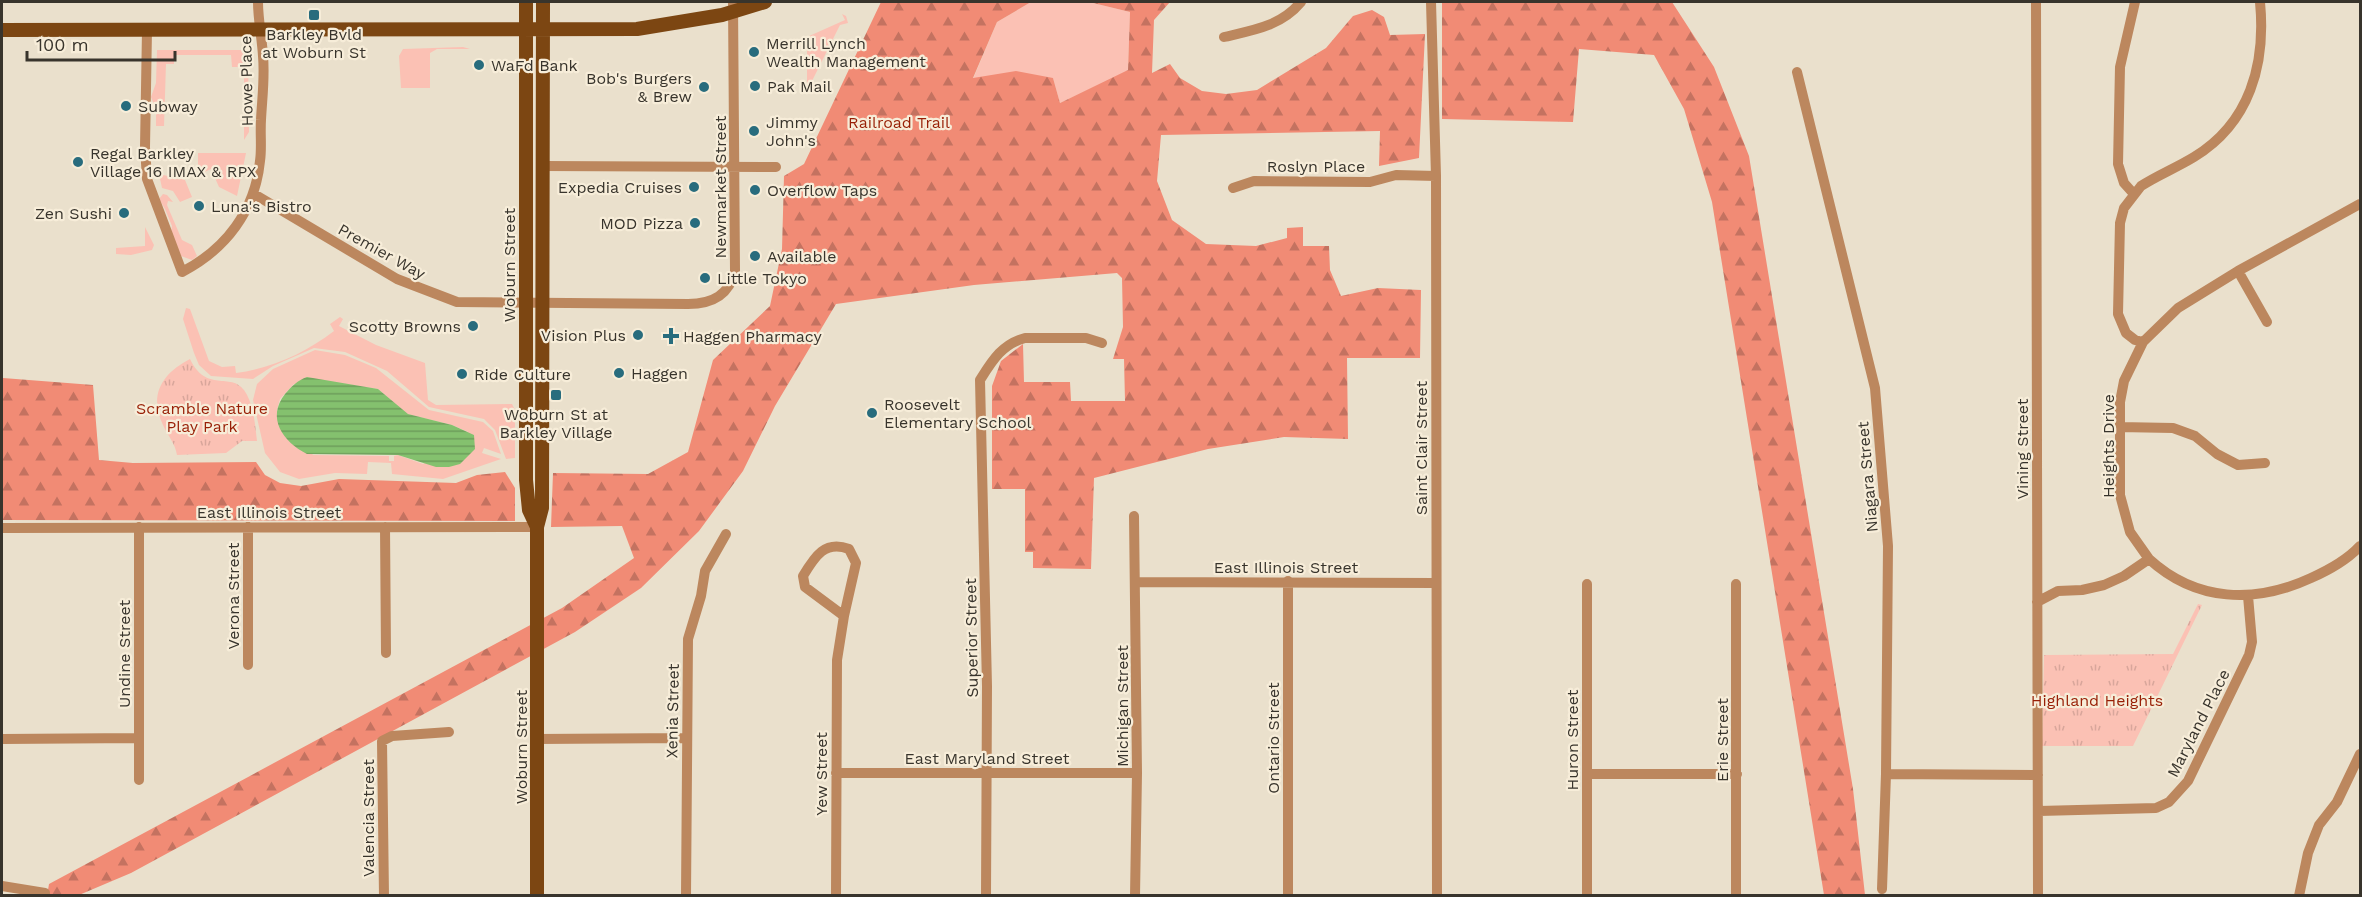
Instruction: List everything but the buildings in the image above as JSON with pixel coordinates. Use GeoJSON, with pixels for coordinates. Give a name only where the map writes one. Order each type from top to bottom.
{"type":"FeatureCollection","features":[{"type":"Feature","properties":{"kind":"main road","name":"Woburn Street"},"geometry":{"type":"LineString","coordinates":[[526,2],[526,480],[529,510],[537,527]]}},
{"type":"Feature","properties":{"kind":"main road","name":"Woburn Street"},"geometry":{"type":"LineString","coordinates":[[537,896],[537,527],[542,508],[543,2]]}},
{"type":"Feature","properties":{"kind":"main road"},"geometry":{"type":"LineString","coordinates":[[2,30],[543,30],[663,27],[734,7],[765,2]]}},
{"type":"Feature","properties":{"kind":"street","name":"Howe Place"},"geometry":{"type":"LineString","coordinates":[[147,30],[145,147],[147,179],[182,272],[208,258],[224,242],[241,219],[254,194],[261,160],[264,106],[258,2]]}},
{"type":"Feature","properties":{"kind":"street"},"geometry":{"type":"LineString","coordinates":[[1224,37],[1260,29],[1289,16],[1301,2]]}},
{"type":"Feature","properties":{"kind":"street","name":"Saint Clair Street"},"geometry":{"type":"LineString","coordinates":[[1431,2],[1436,176],[1437,896]]}},
{"type":"Feature","properties":{"kind":"street","name":"Vining Street"},"geometry":{"type":"LineString","coordinates":[[2036,2],[2038,896]]}},
{"type":"Feature","properties":{"kind":"street"},"geometry":{"type":"LineString","coordinates":[[2133,193],[2124,183],[2118,165],[2120,67],[2135,2]]}},
{"type":"Feature","properties":{"kind":"street"},"geometry":{"type":"LineString","coordinates":[[2143,342],[2135,340],[2126,333],[2118,314],[2120,223],[2124,208],[2133,193],[2151,179],[2205,150],[2223,134],[2244,107],[2254,84],[2260,54],[2260,2]]}},
{"type":"Feature","properties":{"kind":"street","name":"Newmarket Street"},"geometry":{"type":"LineString","coordinates":[[542,304],[703,304],[719,297],[732,285],[735,271],[734,7]]}},
{"type":"Feature","properties":{"kind":"street","name":"Niagara Street"},"geometry":{"type":"LineString","coordinates":[[1797,72],[1875,388],[1888,546],[1886,774],[1882,889]]}},
{"type":"Feature","properties":{"kind":"street"},"geometry":{"type":"LineString","coordinates":[[543,166],[776,167]]}},
{"type":"Feature","properties":{"kind":"street","name":"Roslyn Place"},"geometry":{"type":"LineString","coordinates":[[1233,188],[1254,181],[1370,182],[1396,175],[1436,176]]}},
{"type":"Feature","properties":{"kind":"street","name":"Premier Way"},"geometry":{"type":"LineString","coordinates":[[254,194],[397,279],[417,288],[467,303],[542,304]]}},
{"type":"Feature","properties":{"kind":"street","name":"Heights Drive"},"geometry":{"type":"LineString","coordinates":[[2361,204],[2238,271],[2178,308],[2143,342],[2124,381],[2120,427],[2120,495],[2124,516],[2138,547],[2149,559],[2176,580],[2198,590],[2248,596],[2269,594],[2294,586],[2342,561],[2361,546]]}},
{"type":"Feature","properties":{"kind":"street"},"geometry":{"type":"LineString","coordinates":[[2238,271],[2267,322]]}},
{"type":"Feature","properties":{"kind":"street","name":"Superior Street"},"geometry":{"type":"LineString","coordinates":[[986,896],[987,773],[980,380],[993,359],[1015,341],[1086,338],[1102,343]]}},
{"type":"Feature","properties":{"kind":"street"},"geometry":{"type":"LineString","coordinates":[[2120,427],[2173,428],[2195,436],[2217,454],[2238,465],[2265,464]]}},
{"type":"Feature","properties":{"kind":"street","name":"Michigan Street"},"geometry":{"type":"LineString","coordinates":[[1134,516],[1137,582],[1135,896]]}},
{"type":"Feature","properties":{"kind":"street","name":"Verona Street"},"geometry":{"type":"LineString","coordinates":[[248,527],[248,665]]}},
{"type":"Feature","properties":{"kind":"street"},"geometry":{"type":"LineString","coordinates":[[385,527],[386,653]]}},
{"type":"Feature","properties":{"kind":"street","name":"East Illinois Street"},"geometry":{"type":"LineString","coordinates":[[2,528],[537,527]]}},
{"type":"Feature","properties":{"kind":"street","name":"Undine Street"},"geometry":{"type":"LineString","coordinates":[[139,528],[139,780]]}},
{"type":"Feature","properties":{"kind":"street","name":"Xenia Street"},"geometry":{"type":"LineString","coordinates":[[686,896],[688,639],[701,596],[705,572],[726,534]]}},
{"type":"Feature","properties":{"kind":"street"},"geometry":{"type":"LineString","coordinates":[[836,544],[849,549],[856,563],[844,616],[806,587],[802,576],[811,562],[828,547],[836,544]]}},
{"type":"Feature","properties":{"kind":"street"},"geometry":{"type":"LineString","coordinates":[[2037,603],[2058,591],[2082,590],[2104,585],[2124,576],[2149,559]]}},
{"type":"Feature","properties":{"kind":"street","name":"Ontario Street"},"geometry":{"type":"LineString","coordinates":[[1288,581],[1288,896]]}},
{"type":"Feature","properties":{"kind":"street","name":"East Illinois Street"},"geometry":{"type":"LineString","coordinates":[[1137,582],[1436,583]]}},
{"type":"Feature","properties":{"kind":"street","name":"Huron Street"},"geometry":{"type":"LineString","coordinates":[[1587,584],[1587,896]]}},
{"type":"Feature","properties":{"kind":"street","name":"Erie Street"},"geometry":{"type":"LineString","coordinates":[[1736,584],[1736,896]]}},
{"type":"Feature","properties":{"kind":"street","name":"Maryland Place"},"geometry":{"type":"LineString","coordinates":[[2039,811],[2156,808],[2169,802],[2188,781],[2249,655],[2252,642],[2248,596]]}},
{"type":"Feature","properties":{"kind":"street","name":"Yew Street"},"geometry":{"type":"LineString","coordinates":[[836,896],[838,652],[844,616]]}},
{"type":"Feature","properties":{"kind":"street","name":"Valencia Street"},"geometry":{"type":"LineString","coordinates":[[384,896],[382,741],[392,736],[449,732]]}},
{"type":"Feature","properties":{"kind":"street"},"geometry":{"type":"LineString","coordinates":[[2,739],[139,738]]}},
{"type":"Feature","properties":{"kind":"street"},"geometry":{"type":"LineString","coordinates":[[537,739],[687,738]]}},
{"type":"Feature","properties":{"kind":"street"},"geometry":{"type":"LineString","coordinates":[[2299,896],[2308,853],[2319,825],[2337,802],[2361,754]]}},
{"type":"Feature","properties":{"kind":"street","name":"East Maryland Street"},"geometry":{"type":"LineString","coordinates":[[836,773],[1137,773]]}},
{"type":"Feature","properties":{"kind":"street"},"geometry":{"type":"LineString","coordinates":[[1588,774],[1737,774]]}},
{"type":"Feature","properties":{"kind":"street"},"geometry":{"type":"LineString","coordinates":[[1886,774],[2038,775]]}},
{"type":"Feature","properties":{"kind":"street"},"geometry":{"type":"LineString","coordinates":[[2,886],[45,894]]}},
{"type":"Feature","properties":{"kind":"green space","name":"Railroad Trail"},"geometry":{"type":"Polygon","coordinates":[[[881,2],[1031,2],[997,22],[973,78],[1016,71],[1053,78],[1060,103],[1128,70],[1130,12],[1089,2],[1170,2],[1154,20],[1152,73],[1170,64],[1180,78],[1202,91],[1226,94],[1257,90],[1326,48],[1353,16],[1372,10],[1384,17],[1390,35],[1425,34],[1419,158],[1379,166],[1380,131],[1161,135],[1157,181],[1172,220],[1206,244],[1256,246],[1287,238],[1287,228],[1303,227],[1303,246],[1329,246],[1330,270],[1341,296],[1378,288],[1421,290],[1420,358],[1347,358],[1348,439],[1284,437],[1208,449],[1094,478],[1091,569],[1033,568],[1033,552],[1025,552],[1025,489],[992,489],[992,386],[1001,361],[1023,344],[1024,382],[1070,382],[1071,401],[1125,401],[1124,359],[1113,359],[1123,327],[1122,278],[1117,273],[974,285],[836,304],[775,406],[743,471],[699,531],[641,588],[575,632],[131,873],[79,895],[47,896],[49,884],[562,608],[634,558],[622,526],[551,527],[553,473],[648,474],[688,452],[713,360],[770,306],[782,249],[784,176],[804,164],[881,2]]]}},
{"type":"Feature","properties":{"kind":"green space"},"geometry":{"type":"Polygon","coordinates":[[[1031,2],[1089,2],[1130,12],[1128,71],[1060,103],[1053,78],[973,79],[997,22],[1031,2]]]}},
{"type":"Feature","properties":{"kind":"green space"},"geometry":{"type":"Polygon","coordinates":[[[1442,2],[1672,2],[1714,67],[1749,156],[1853,789],[1865,895],[1824,895],[1712,202],[1684,109],[1654,55],[1579,49],[1573,122],[1442,119],[1442,2]]]}},
{"type":"Feature","properties":{"kind":"green space"},"geometry":{"type":"Polygon","coordinates":[[[842,14],[846,16],[848,23],[840,25],[807,91],[807,37],[845,20],[842,14]]]}},
{"type":"Feature","properties":{"kind":"green space"},"geometry":{"type":"Polygon","coordinates":[[[463,47],[470,49],[437,49],[430,53],[430,88],[401,88],[399,56],[403,49],[463,47]]]}},
{"type":"Feature","properties":{"kind":"green space"},"geometry":{"type":"Polygon","coordinates":[[[157,50],[243,50],[248,53],[249,132],[244,140],[244,67],[232,67],[231,55],[174,55],[174,64],[166,64],[164,126],[156,126],[156,109],[151,97],[156,83],[157,50]]]}},
{"type":"Feature","properties":{"kind":"green space"},"geometry":{"type":"Polygon","coordinates":[[[198,153],[246,153],[237,196],[219,187],[211,169],[198,175],[198,153]]]}},
{"type":"Feature","properties":{"kind":"green space"},"geometry":{"type":"Polygon","coordinates":[[[159,174],[185,180],[192,197],[180,202],[173,191],[162,188],[159,174]]]}},
{"type":"Feature","properties":{"kind":"green space"},"geometry":{"type":"Polygon","coordinates":[[[163,194],[173,202],[168,201],[167,205],[182,240],[192,245],[197,256],[192,260],[181,256],[171,232],[172,226],[159,199],[163,194]]]}},
{"type":"Feature","properties":{"kind":"green space"},"geometry":{"type":"Polygon","coordinates":[[[145,227],[154,245],[152,250],[131,255],[116,254],[116,248],[145,246],[145,227]]]}},
{"type":"Feature","properties":{"kind":"green space"},"geometry":{"type":"Polygon","coordinates":[[[186,308],[190,309],[209,361],[222,367],[235,366],[236,373],[276,363],[300,353],[334,331],[330,324],[340,317],[343,319],[339,326],[376,345],[425,363],[428,400],[436,405],[512,404],[515,410],[515,458],[506,459],[495,430],[484,419],[429,407],[387,371],[345,352],[314,348],[273,366],[253,379],[211,376],[199,365],[194,353],[183,319],[186,308]]]}},
{"type":"Feature","properties":{"kind":"green space"},"geometry":{"type":"Polygon","coordinates":[[[315,350],[345,355],[376,368],[429,410],[483,422],[493,431],[501,454],[484,448],[482,453],[501,459],[443,479],[392,474],[391,463],[368,462],[367,474],[335,473],[299,479],[280,472],[265,453],[253,400],[257,384],[273,369],[315,350]],[[339,383],[294,384],[280,399],[277,410],[313,455],[389,456],[389,461],[394,461],[394,456],[398,455],[423,464],[468,432],[452,425],[407,414],[378,389],[339,383]]]}},
{"type":"Feature","properties":{"kind":"green space","name":"Scramble Nature Play Park"},"geometry":{"type":"Polygon","coordinates":[[[190,359],[203,376],[232,382],[244,390],[252,408],[257,441],[242,441],[226,453],[177,455],[159,414],[158,394],[172,371],[190,359]]]}},
{"type":"Feature","properties":{"kind":"green space"},"geometry":{"type":"Polygon","coordinates":[[[2,365],[3,378],[93,385],[99,460],[133,463],[256,462],[265,475],[280,483],[301,486],[339,479],[456,483],[477,475],[505,472],[515,488],[515,521],[2,520],[2,365]]]}},
{"type":"Feature","properties":{"kind":"green space","name":"Highland Heights"},"geometry":{"type":"Polygon","coordinates":[[[2198,604],[2202,605],[2133,746],[2042,746],[2044,655],[2173,654],[2198,604]]]}},
{"type":"Feature","properties":{"kind":"shaded area"},"geometry":{"type":"Polygon","coordinates":[[[307,377],[378,389],[408,414],[452,425],[474,435],[475,449],[460,464],[449,467],[436,467],[398,455],[307,454],[284,436],[277,420],[277,412],[285,394],[307,377]]]}},
{"type":"Feature","properties":{"kind":"place","name":"Barkley Bvld at Woburn St"},"geometry":{"type":"Point","coordinates":[314,15]}},
{"type":"Feature","properties":{"kind":"place","name":"Merrill Lynch Wealth Management"},"geometry":{"type":"Point","coordinates":[754,52]}},
{"type":"Feature","properties":{"kind":"place","name":"WaFd Bank"},"geometry":{"type":"Point","coordinates":[479,65]}},
{"type":"Feature","properties":{"kind":"place","name":"Pak Mail"},"geometry":{"type":"Point","coordinates":[755,86]}},
{"type":"Feature","properties":{"kind":"place","name":"Bob's Burgers & Brew"},"geometry":{"type":"Point","coordinates":[704,87]}},
{"type":"Feature","properties":{"kind":"place","name":"Subway"},"geometry":{"type":"Point","coordinates":[126,106]}},
{"type":"Feature","properties":{"kind":"place","name":"Jimmy John's"},"geometry":{"type":"Point","coordinates":[754,131]}},
{"type":"Feature","properties":{"kind":"place","name":"Regal Barkley Village 16 IMAX & RPX"},"geometry":{"type":"Point","coordinates":[78,162]}},
{"type":"Feature","properties":{"kind":"place","name":"Expedia Cruises"},"geometry":{"type":"Point","coordinates":[694,187]}},
{"type":"Feature","properties":{"kind":"place","name":"Overflow Taps"},"geometry":{"type":"Point","coordinates":[755,190]}},
{"type":"Feature","properties":{"kind":"place","name":"Luna's Bistro"},"geometry":{"type":"Point","coordinates":[199,206]}},
{"type":"Feature","properties":{"kind":"place","name":"Zen Sushi"},"geometry":{"type":"Point","coordinates":[124,213]}},
{"type":"Feature","properties":{"kind":"place","name":"MOD Pizza"},"geometry":{"type":"Point","coordinates":[695,223]}},
{"type":"Feature","properties":{"kind":"place","name":"Available"},"geometry":{"type":"Point","coordinates":[755,256]}},
{"type":"Feature","properties":{"kind":"place","name":"Little Tokyo"},"geometry":{"type":"Point","coordinates":[705,278]}},
{"type":"Feature","properties":{"kind":"place","name":"Scotty Browns"},"geometry":{"type":"Point","coordinates":[473,326]}},
{"type":"Feature","properties":{"kind":"place","name":"Vision Plus"},"geometry":{"type":"Point","coordinates":[638,335]}},
{"type":"Feature","properties":{"kind":"place","name":"Haggen Pharmacy"},"geometry":{"type":"Point","coordinates":[671,336]}},
{"type":"Feature","properties":{"kind":"place","name":"Haggen"},"geometry":{"type":"Point","coordinates":[619,373]}},
{"type":"Feature","properties":{"kind":"place","name":"Ride Culture"},"geometry":{"type":"Point","coordinates":[462,374]}},
{"type":"Feature","properties":{"kind":"place","name":"Woburn St at Barkley Village"},"geometry":{"type":"Point","coordinates":[556,395]}},
{"type":"Feature","properties":{"kind":"place","name":"Roosevelt Elementary School"},"geometry":{"type":"Point","coordinates":[872,413]}}]}
